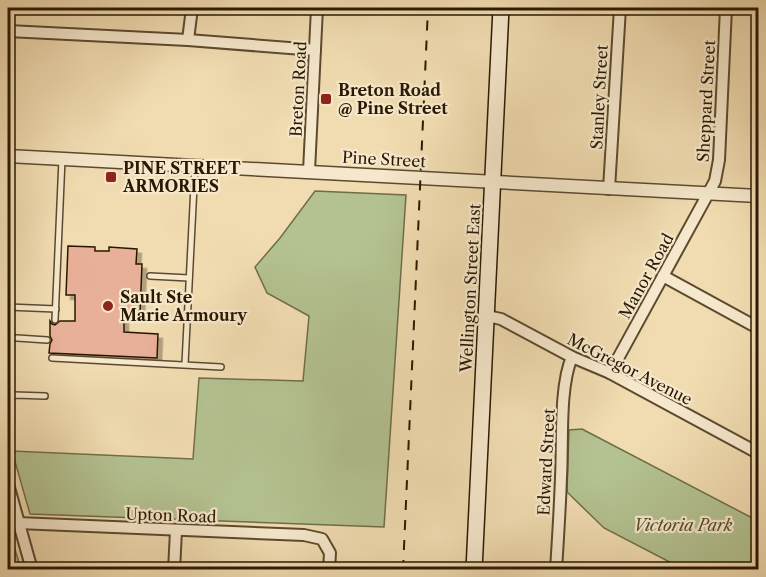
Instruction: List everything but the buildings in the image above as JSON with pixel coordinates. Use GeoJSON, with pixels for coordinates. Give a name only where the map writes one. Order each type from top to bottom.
{"type":"FeatureCollection","features":[{"type":"Feature","properties":{"kind":"main road","name":"Wellington Street East"},"geometry":{"type":"LineString","coordinates":[[474,570],[501,8]]}},
{"type":"Feature","properties":{"kind":"street"},"geometry":{"type":"LineString","coordinates":[[188,40],[192,8]]}},
{"type":"Feature","properties":{"kind":"street","name":"Breton Road"},"geometry":{"type":"LineString","coordinates":[[309,171],[317,8]]}},
{"type":"Feature","properties":{"kind":"street","name":"Stanley Street"},"geometry":{"type":"LineString","coordinates":[[609,189],[620,8]]}},
{"type":"Feature","properties":{"kind":"street","name":"Sheppard Street"},"geometry":{"type":"LineString","coordinates":[[709,194],[715,181],[719,160],[726,8]]}},
{"type":"Feature","properties":{"kind":"street"},"geometry":{"type":"LineString","coordinates":[[8,31],[188,40],[315,50]]}},
{"type":"Feature","properties":{"kind":"street","name":"Pine Street"},"geometry":{"type":"LineString","coordinates":[[8,156],[759,196]]}},
{"type":"Feature","properties":{"kind":"street","name":"Manor Road"},"geometry":{"type":"LineString","coordinates":[[610,373],[709,194]]}},
{"type":"Feature","properties":{"kind":"street"},"geometry":{"type":"LineString","coordinates":[[663,276],[759,328]]}},
{"type":"Feature","properties":{"kind":"street","name":"McGregor Avenue"},"geometry":{"type":"LineString","coordinates":[[487,316],[501,319],[572,357],[610,373],[759,453]]}},
{"type":"Feature","properties":{"kind":"street","name":"Edward Street"},"geometry":{"type":"LineString","coordinates":[[556,570],[563,407],[567,368],[572,357]]}},
{"type":"Feature","properties":{"kind":"street"},"geometry":{"type":"LineString","coordinates":[[8,484],[32,570]]}},
{"type":"Feature","properties":{"kind":"street","name":"Upton Road"},"geometry":{"type":"LineString","coordinates":[[18,523],[304,535],[322,539],[330,553],[329,570]]}},
{"type":"Feature","properties":{"kind":"street"},"geometry":{"type":"LineString","coordinates":[[174,570],[176,531]]}},
{"type":"Feature","properties":{"kind":"lane"},"geometry":{"type":"LineString","coordinates":[[55,320],[62,159]]}},
{"type":"Feature","properties":{"kind":"lane"},"geometry":{"type":"LineString","coordinates":[[185,364],[195,166]]}},
{"type":"Feature","properties":{"kind":"lane"},"geometry":{"type":"LineString","coordinates":[[150,276],[189,278]]}},
{"type":"Feature","properties":{"kind":"lane"},"geometry":{"type":"LineString","coordinates":[[8,307],[56,309]]}},
{"type":"Feature","properties":{"kind":"lane"},"geometry":{"type":"LineString","coordinates":[[17,338],[47,340]]}},
{"type":"Feature","properties":{"kind":"lane"},"geometry":{"type":"LineString","coordinates":[[52,358],[221,367]]}},
{"type":"Feature","properties":{"kind":"lane"},"geometry":{"type":"LineString","coordinates":[[8,397],[14,395],[45,396]]}},
{"type":"Feature","properties":{"kind":"green space"},"geometry":{"type":"Polygon","coordinates":[[[315,191],[406,195],[384,527],[30,514],[12,451],[193,459],[199,378],[303,381],[309,316],[267,293],[255,267],[315,191]]]}},
{"type":"Feature","properties":{"kind":"green space","name":"Victoria Park"},"geometry":{"type":"Polygon","coordinates":[[[582,429],[758,521],[758,569],[683,569],[604,528],[567,492],[569,430],[582,429]]]}},
{"type":"Feature","properties":{"kind":"green space"},"geometry":{"type":"Polygon","coordinates":[[[8,527],[21,569],[8,569],[8,527]]]}},
{"type":"Feature","properties":{"kind":"railway"},"geometry":{"type":"LineString","coordinates":[[403,570],[428,8]]}},
{"type":"Feature","properties":{"kind":"place","name":"Breton Road @ Pine Street"},"geometry":{"type":"Point","coordinates":[326,99]}},
{"type":"Feature","properties":{"kind":"place","name":"PINE STREET ARMORIES"},"geometry":{"type":"Point","coordinates":[111,177]}},
{"type":"Feature","properties":{"kind":"place","name":"Sault Ste Marie Armoury"},"geometry":{"type":"Point","coordinates":[108,306]}}]}
